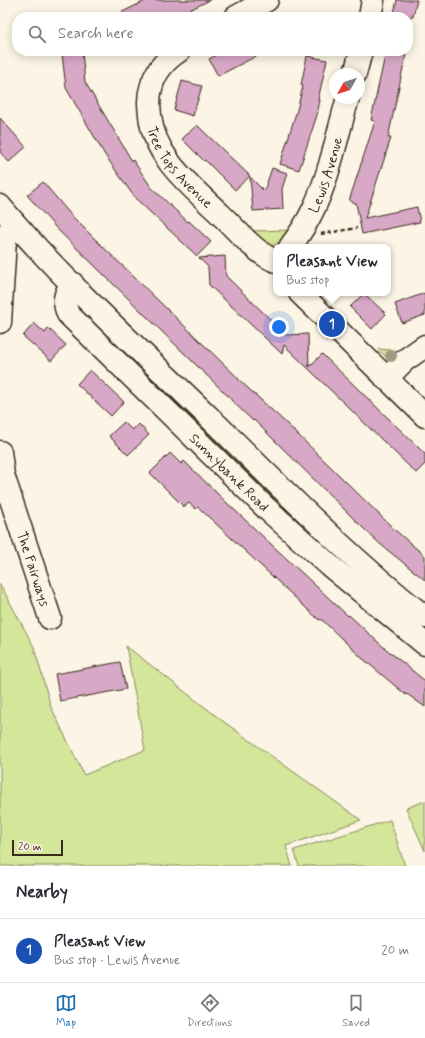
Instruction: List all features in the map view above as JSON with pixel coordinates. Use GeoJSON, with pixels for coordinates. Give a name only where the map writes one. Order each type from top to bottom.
{"type":"FeatureCollection","features":[{"type":"Feature","properties":{"kind":"street"},"geometry":{"type":"LineString","coordinates":[[245,12],[267,0]]}},
{"type":"Feature","properties":{"kind":"street"},"geometry":{"type":"LineString","coordinates":[[371,12],[373,0]]}},
{"type":"Feature","properties":{"kind":"street","name":"Tree Tops Avenue"},"geometry":{"type":"LineString","coordinates":[[171,56],[154,77],[148,99],[151,127],[160,149],[174,169],[240,234],[260,252],[273,259]]}},
{"type":"Feature","properties":{"kind":"street"},"geometry":{"type":"LineString","coordinates":[[357,68],[360,56]]}},
{"type":"Feature","properties":{"kind":"street","name":"Lewis Avenue"},"geometry":{"type":"LineString","coordinates":[[292,244],[302,231],[313,210],[324,182],[346,104]]}},
{"type":"Feature","properties":{"kind":"street","name":"Sunnybank Road"},"geometry":{"type":"LineString","coordinates":[[0,206],[72,283],[338,543],[425,617]]}},
{"type":"Feature","properties":{"kind":"street"},"geometry":{"type":"LineString","coordinates":[[0,322],[5,240],[9,231],[16,224]]}},
{"type":"Feature","properties":{"kind":"street","name":"Sunnybank Road"},"geometry":{"type":"LineString","coordinates":[[72,283],[66,292],[64,304],[68,314],[267,509],[329,565],[425,644]]}},
{"type":"Feature","properties":{"kind":"street"},"geometry":{"type":"LineString","coordinates":[[303,296],[425,416]]}},
{"type":"Feature","properties":{"kind":"street"},"geometry":{"type":"LineString","coordinates":[[386,379],[405,360],[425,346]]}},
{"type":"Feature","properties":{"kind":"street","name":"The Fairways"},"geometry":{"type":"LineString","coordinates":[[0,452],[2,476],[50,618]]}},
{"type":"Feature","properties":{"kind":"path"},"geometry":{"type":"LineString","coordinates":[[314,236],[357,228]]}},
{"type":"Feature","properties":{"kind":"green space"},"geometry":{"type":"Polygon","coordinates":[[[293,230],[283,241],[270,246],[248,231],[293,230]]]}},
{"type":"Feature","properties":{"kind":"green space"},"geometry":{"type":"Polygon","coordinates":[[[81,310],[85,310],[366,581],[425,629],[425,639],[372,597],[79,314],[81,310]]]}},
{"type":"Feature","properties":{"kind":"green space"},"geometry":{"type":"Polygon","coordinates":[[[378,349],[406,351],[390,361],[378,349]]]}},
{"type":"Feature","properties":{"kind":"green space"},"geometry":{"type":"Polygon","coordinates":[[[0,584],[34,647],[51,707],[84,775],[145,750],[126,646],[224,722],[361,820],[286,846],[292,866],[0,866],[0,584]]]}},
{"type":"Feature","properties":{"kind":"green space"},"geometry":{"type":"Polygon","coordinates":[[[425,801],[425,851],[406,808],[425,801]]]}},
{"type":"Feature","properties":{"kind":"green space"},"geometry":{"type":"Polygon","coordinates":[[[390,820],[405,866],[299,866],[294,850],[390,820]]]}},
{"type":"Feature","properties":{"kind":"building"},"geometry":{"type":"Polygon","coordinates":[[[147,0],[210,0],[185,12],[122,12],[147,0]]]}},
{"type":"Feature","properties":{"kind":"building"},"geometry":{"type":"Polygon","coordinates":[[[397,0],[417,0],[413,17],[413,12],[394,12],[397,0]]]}},
{"type":"Feature","properties":{"kind":"building"},"geometry":{"type":"Polygon","coordinates":[[[62,56],[82,56],[85,82],[132,161],[133,160],[151,187],[211,242],[197,256],[135,198],[105,155],[66,88],[62,56]]]}},
{"type":"Feature","properties":{"kind":"building"},"geometry":{"type":"Polygon","coordinates":[[[214,56],[256,56],[218,76],[209,59],[214,56]]]}},
{"type":"Feature","properties":{"kind":"building"},"geometry":{"type":"Polygon","coordinates":[[[307,56],[327,60],[318,100],[320,100],[317,115],[299,170],[280,164],[303,86],[301,85],[307,56]]]}},
{"type":"Feature","properties":{"kind":"building"},"geometry":{"type":"Polygon","coordinates":[[[385,56],[406,56],[388,138],[391,138],[365,218],[417,207],[420,222],[362,234],[356,203],[349,201],[375,121],[371,120],[385,56]]]}},
{"type":"Feature","properties":{"kind":"building"},"geometry":{"type":"Polygon","coordinates":[[[182,81],[202,86],[193,116],[174,110],[182,81]]]}},
{"type":"Feature","properties":{"kind":"building"},"geometry":{"type":"Polygon","coordinates":[[[0,118],[26,147],[9,162],[0,152],[0,118]]]}},
{"type":"Feature","properties":{"kind":"building"},"geometry":{"type":"Polygon","coordinates":[[[197,125],[250,176],[235,190],[182,139],[197,125]]]}},
{"type":"Feature","properties":{"kind":"building"},"geometry":{"type":"Polygon","coordinates":[[[272,168],[287,173],[282,189],[283,209],[253,211],[250,177],[264,191],[272,168]]]}},
{"type":"Feature","properties":{"kind":"building"},"geometry":{"type":"Polygon","coordinates":[[[43,182],[71,215],[98,242],[395,530],[425,556],[425,580],[380,544],[362,527],[57,229],[27,195],[43,182]]]}},
{"type":"Feature","properties":{"kind":"building"},"geometry":{"type":"Polygon","coordinates":[[[225,256],[226,276],[286,335],[308,334],[309,367],[322,354],[425,454],[425,464],[416,473],[284,345],[282,354],[209,285],[208,267],[199,258],[225,256]]]}},
{"type":"Feature","properties":{"kind":"building"},"geometry":{"type":"Polygon","coordinates":[[[425,293],[425,315],[402,323],[395,304],[425,293]]]}},
{"type":"Feature","properties":{"kind":"building"},"geometry":{"type":"Polygon","coordinates":[[[361,296],[367,296],[386,314],[372,329],[350,307],[361,296]]]}},
{"type":"Feature","properties":{"kind":"building"},"geometry":{"type":"Polygon","coordinates":[[[34,323],[45,333],[48,328],[66,345],[51,361],[23,336],[34,323]]]}},
{"type":"Feature","properties":{"kind":"building"},"geometry":{"type":"Polygon","coordinates":[[[90,370],[124,402],[111,416],[77,384],[90,370]]]}},
{"type":"Feature","properties":{"kind":"building"},"geometry":{"type":"Polygon","coordinates":[[[124,422],[132,430],[139,424],[149,435],[128,455],[109,436],[124,422]]]}},
{"type":"Feature","properties":{"kind":"building"},"geometry":{"type":"Polygon","coordinates":[[[170,453],[181,464],[184,461],[348,616],[349,615],[380,644],[425,681],[425,707],[407,694],[406,695],[362,658],[198,507],[196,509],[189,503],[184,507],[150,473],[170,453]]]}},
{"type":"Feature","properties":{"kind":"building"},"geometry":{"type":"Polygon","coordinates":[[[120,662],[126,689],[60,701],[55,674],[120,662]]]}},
{"type":"Feature","properties":{"kind":"place","name":"Pleasant View"},"geometry":{"type":"Point","coordinates":[332,324]}}]}
